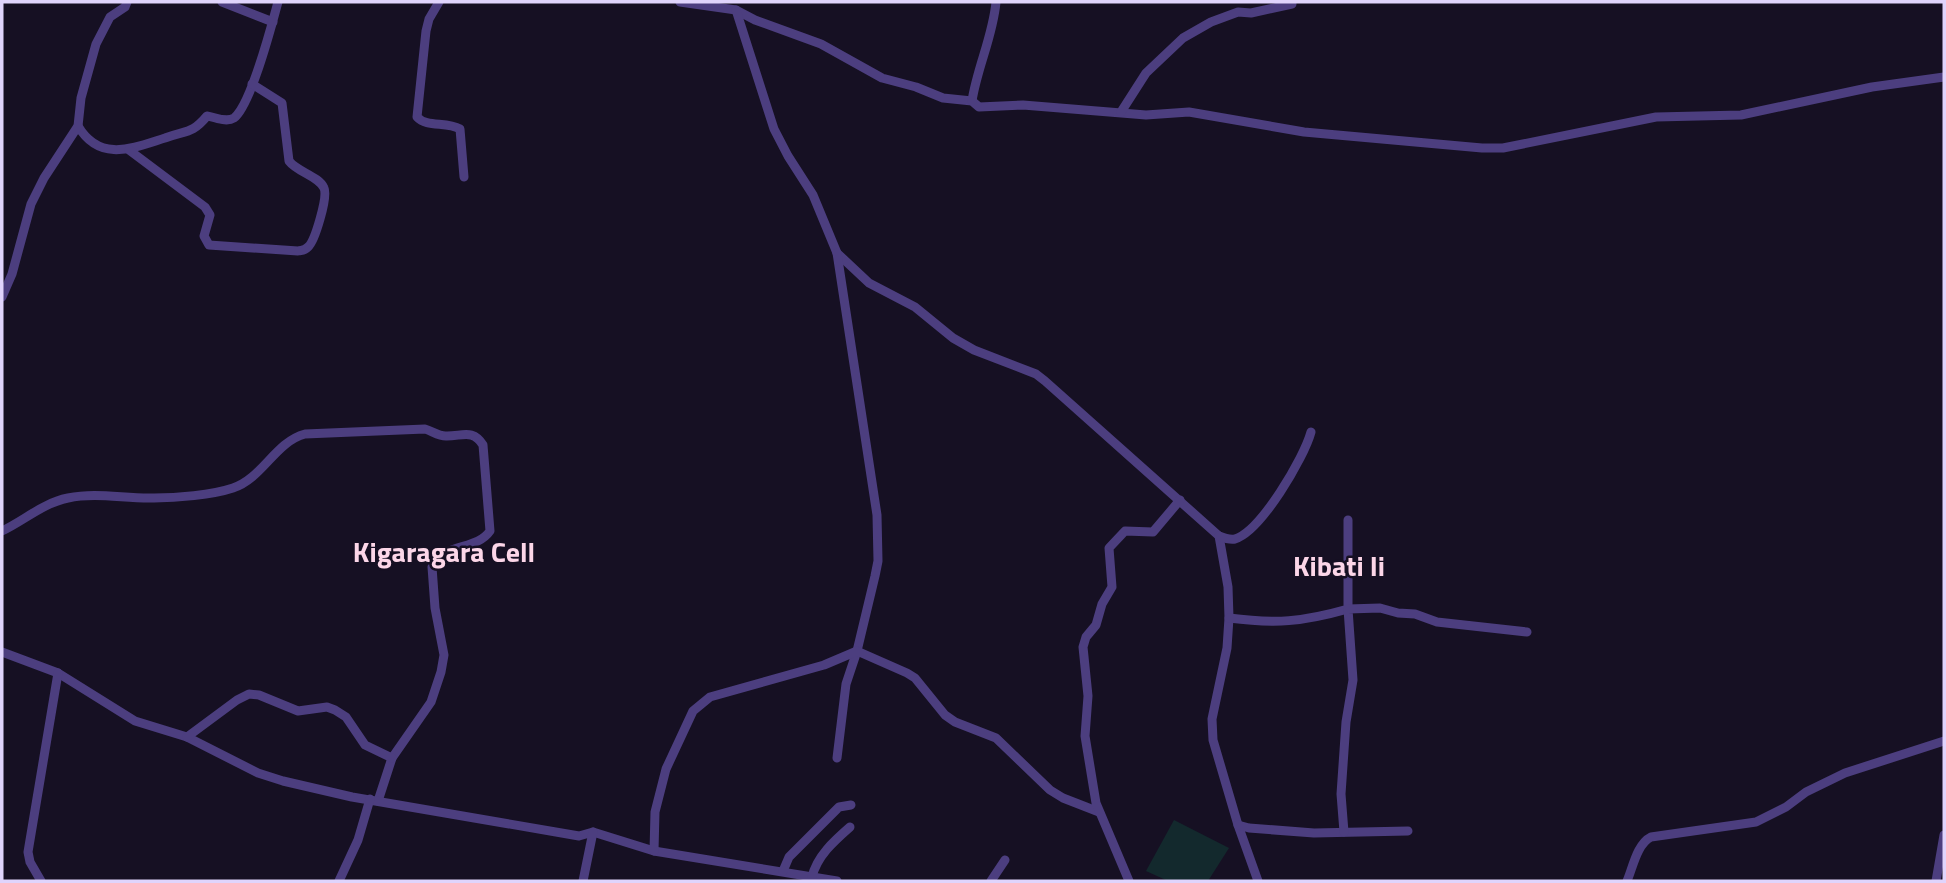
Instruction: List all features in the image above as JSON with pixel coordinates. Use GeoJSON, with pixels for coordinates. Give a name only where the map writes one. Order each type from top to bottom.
{"type":"FeatureCollection","features":[{"type":"Feature","properties":{"kind":"street"},"geometry":{"type":"LineString","coordinates":[[2,297],[12,274],[31,204],[44,178],[78,126],[81,98],[96,44],[110,17],[125,7],[127,2]]}},
{"type":"Feature","properties":{"kind":"street"},"geometry":{"type":"LineString","coordinates":[[222,2],[272,22]]}},
{"type":"Feature","properties":{"kind":"street"},"geometry":{"type":"LineString","coordinates":[[78,126],[86,139],[111,150],[129,150],[195,129],[208,116],[232,119],[252,84],[278,2]]}},
{"type":"Feature","properties":{"kind":"street"},"geometry":{"type":"LineString","coordinates":[[439,2],[429,19],[426,31],[417,117],[423,123],[451,125],[460,130],[464,177]]}},
{"type":"Feature","properties":{"kind":"street"},"geometry":{"type":"LineString","coordinates":[[680,2],[736,10],[755,20],[821,44],[882,78],[943,98],[972,102],[979,107],[1023,105],[1146,115],[1189,112],[1304,132],[1482,148],[1503,148],[1656,117],[1741,115],[1872,87],[1944,77]]}},
{"type":"Feature","properties":{"kind":"street"},"geometry":{"type":"LineString","coordinates":[[972,102],[996,2]]}},
{"type":"Feature","properties":{"kind":"street"},"geometry":{"type":"LineString","coordinates":[[1235,2],[1238,12]]}},
{"type":"Feature","properties":{"kind":"street"},"geometry":{"type":"LineString","coordinates":[[1121,113],[1139,81],[1163,54],[1195,30],[1238,12],[1251,13],[1292,4]]}},
{"type":"Feature","properties":{"kind":"street"},"geometry":{"type":"LineString","coordinates":[[736,10],[774,130],[813,195],[837,253],[877,525],[878,561],[857,651],[846,684],[837,758]]}},
{"type":"Feature","properties":{"kind":"street"},"geometry":{"type":"LineString","coordinates":[[129,150],[205,208],[210,215],[204,236],[209,244],[298,251],[307,248],[314,238],[324,201],[324,189],[289,161],[282,103],[252,84]]}},
{"type":"Feature","properties":{"kind":"street"},"geometry":{"type":"LineString","coordinates":[[837,253],[869,283],[915,307],[953,338],[1025,369],[1045,381],[1219,536],[1226,539],[1236,539],[1252,528],[1278,496],[1302,455],[1311,432]]}},
{"type":"Feature","properties":{"kind":"street"},"geometry":{"type":"LineString","coordinates":[[2,531],[41,507],[66,498],[91,495],[154,498],[232,488],[255,474],[287,442],[304,434],[425,429],[443,437],[469,433],[474,435],[483,445],[489,531],[480,540],[442,553],[432,567],[435,608],[444,655],[441,672],[431,702],[392,758],[339,881]]}},
{"type":"Feature","properties":{"kind":"street"},"geometry":{"type":"LineString","coordinates":[[1129,881],[1099,812],[1086,748],[1088,695],[1083,647],[1096,625],[1102,604],[1112,587],[1109,548],[1125,531],[1153,531],[1180,500]]}},
{"type":"Feature","properties":{"kind":"street"},"geometry":{"type":"LineString","coordinates":[[1340,829],[1346,722],[1353,680],[1348,609],[1348,520]]}},
{"type":"Feature","properties":{"kind":"street"},"geometry":{"type":"LineString","coordinates":[[1219,536],[1228,587],[1229,618],[1227,648],[1212,719],[1213,740],[1258,881]]}},
{"type":"Feature","properties":{"kind":"street"},"geometry":{"type":"LineString","coordinates":[[1229,618],[1268,623],[1311,620],[1348,609],[1380,608],[1415,614],[1437,622],[1527,632]]}},
{"type":"Feature","properties":{"kind":"street"},"geometry":{"type":"LineString","coordinates":[[654,852],[655,812],[659,794],[687,722],[701,703],[710,697],[824,666],[857,651],[915,678],[944,715],[996,738],[1051,790],[1063,798],[1099,812]]}},
{"type":"Feature","properties":{"kind":"street"},"geometry":{"type":"LineString","coordinates":[[2,652],[58,673],[135,721],[187,737],[271,777],[374,800],[579,836],[593,832],[654,852],[837,881]]}},
{"type":"Feature","properties":{"kind":"street"},"geometry":{"type":"LineString","coordinates":[[41,881],[30,862],[28,852],[58,673]]}},
{"type":"Feature","properties":{"kind":"street"},"geometry":{"type":"LineString","coordinates":[[187,737],[237,700],[248,694],[259,695],[298,710],[327,707],[335,710],[346,717],[365,745],[392,758]]}},
{"type":"Feature","properties":{"kind":"street"},"geometry":{"type":"LineString","coordinates":[[1627,881],[1640,848],[1645,840],[1651,837],[1756,822],[1786,807],[1806,792],[1845,773],[1944,741]]}},
{"type":"Feature","properties":{"kind":"street"},"geometry":{"type":"LineString","coordinates":[[783,871],[789,857],[839,807],[851,805]]}},
{"type":"Feature","properties":{"kind":"street"},"geometry":{"type":"LineString","coordinates":[[1238,825],[1249,828],[1408,831]]}},
{"type":"Feature","properties":{"kind":"street"},"geometry":{"type":"LineString","coordinates":[[812,877],[815,866],[825,852],[850,827]]}},
{"type":"Feature","properties":{"kind":"street"},"geometry":{"type":"LineString","coordinates":[[583,881],[593,832]]}},
{"type":"Feature","properties":{"kind":"street"},"geometry":{"type":"LineString","coordinates":[[1936,881],[1944,835]]}},
{"type":"Feature","properties":{"kind":"street"},"geometry":{"type":"LineString","coordinates":[[991,881],[1005,860]]}},
{"type":"Feature","properties":{"kind":"green space"},"geometry":{"type":"Polygon","coordinates":[[[1174,820],[1229,848],[1208,881],[1168,881],[1146,871],[1174,820]]]}},
{"type":"Feature","properties":{"kind":"district","name":"Kigaragara Cell"},"geometry":{"type":"Point","coordinates":[444,552]}},
{"type":"Feature","properties":{"kind":"district","name":"Kibati Ii"},"geometry":{"type":"Point","coordinates":[1339,566]}}]}
